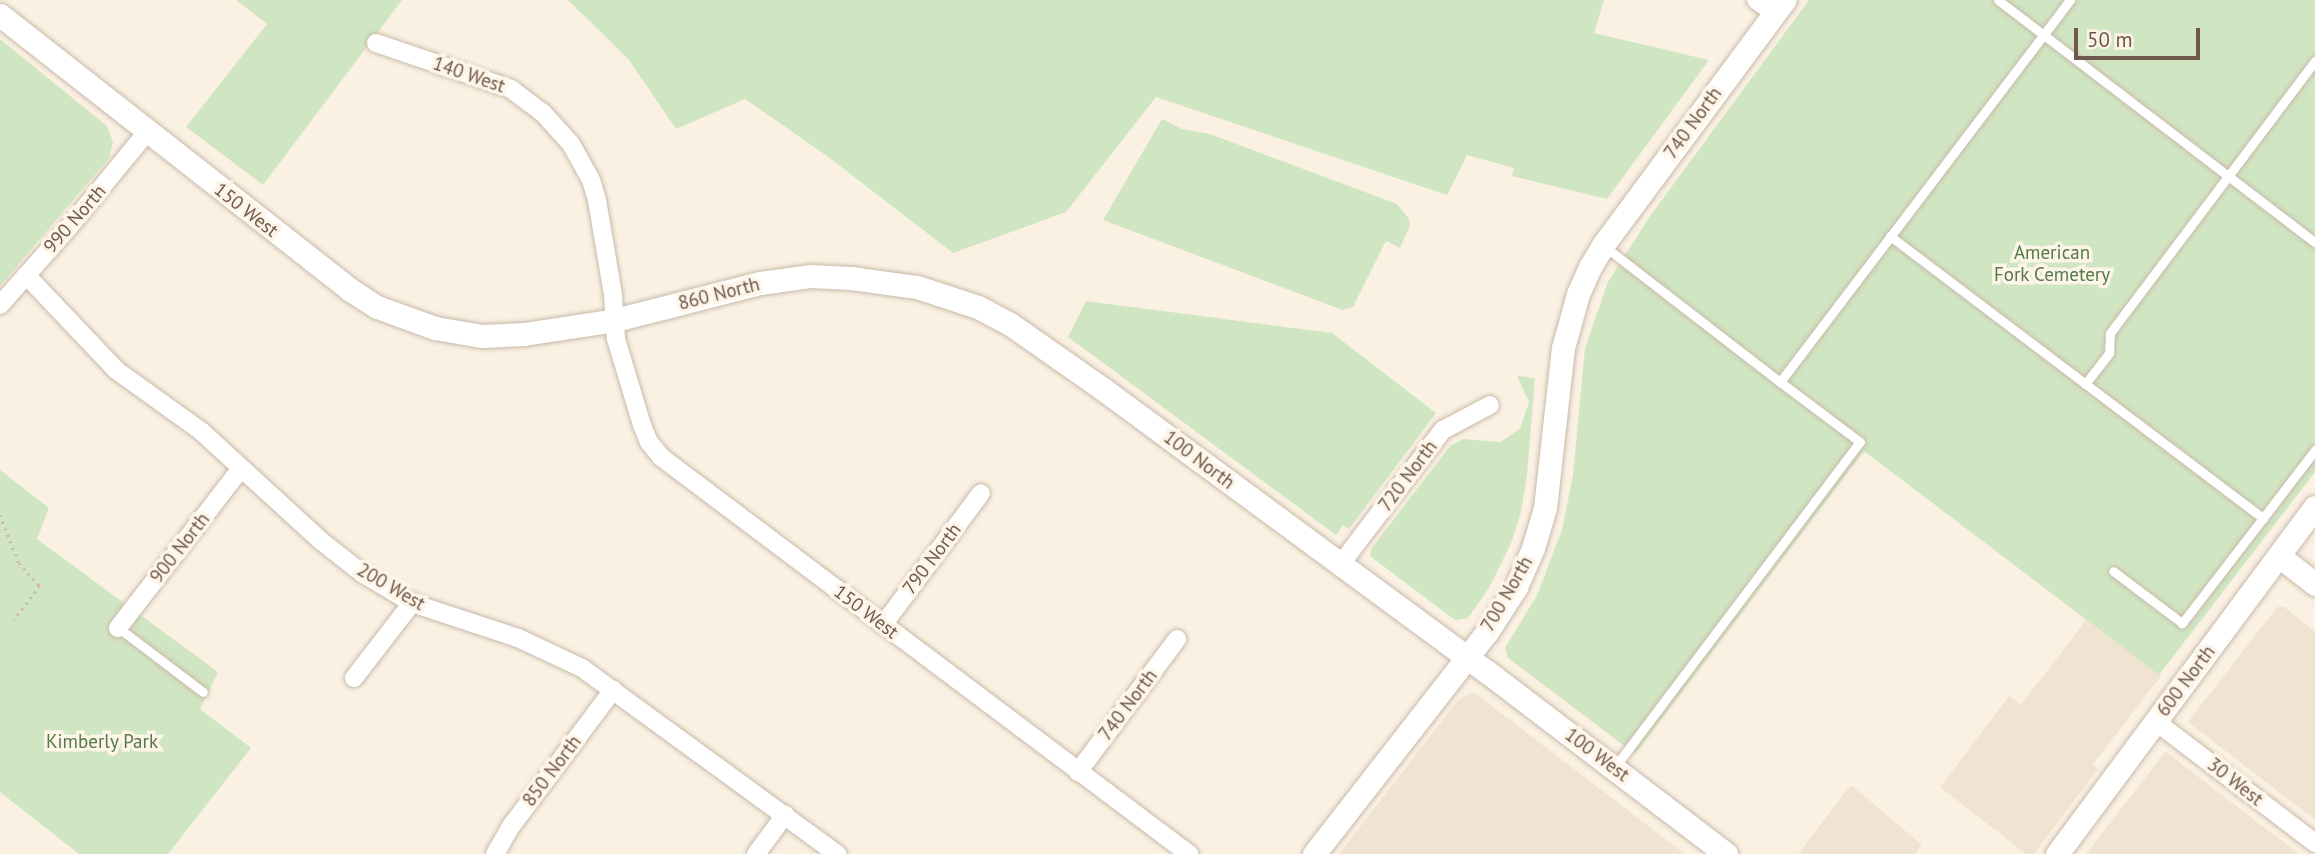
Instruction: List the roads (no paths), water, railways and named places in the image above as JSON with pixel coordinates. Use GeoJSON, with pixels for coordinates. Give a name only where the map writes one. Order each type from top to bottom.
{"type":"FeatureCollection","features":[{"type":"Feature","properties":{"kind":"street","name":"740 North"},"geometry":{"type":"LineString","coordinates":[[1603,245],[1772,4]]}},
{"type":"Feature","properties":{"kind":"street","name":"150 West"},"geometry":{"type":"LineString","coordinates":[[0,15],[349,289],[377,307],[406,320],[460,333],[524,334]]}},
{"type":"Feature","properties":{"kind":"street","name":"140 West"},"geometry":{"type":"LineString","coordinates":[[376,43],[511,89],[527,99],[558,128],[582,161],[594,190],[615,320]]}},
{"type":"Feature","properties":{"kind":"street","name":"990 North"},"geometry":{"type":"LineString","coordinates":[[0,305],[147,132]]}},
{"type":"Feature","properties":{"kind":"street","name":"700 North"},"geometry":{"type":"LineString","coordinates":[[1314,854],[1467,657],[1516,587],[1538,533],[1549,486],[1566,337],[1578,294],[1603,245]]}},
{"type":"Feature","properties":{"kind":"street","name":"200 West"},"geometry":{"type":"LineString","coordinates":[[26,275],[116,370],[201,431],[346,561],[412,603],[544,649],[582,668],[837,854]]}},
{"type":"Feature","properties":{"kind":"street","name":"860 North"},"geometry":{"type":"LineString","coordinates":[[524,334],[615,320],[760,283],[810,276],[851,278],[917,287]]}},
{"type":"Feature","properties":{"kind":"street","name":"100 North"},"geometry":{"type":"LineString","coordinates":[[917,287],[978,307],[1052,351],[1467,657]]}},
{"type":"Feature","properties":{"kind":"street","name":"150 West"},"geometry":{"type":"LineString","coordinates":[[615,320],[616,339],[642,425],[649,442],[661,457],[1189,854]]}},
{"type":"Feature","properties":{"kind":"street","name":"720 North"},"geometry":{"type":"LineString","coordinates":[[1340,565],[1443,430],[1490,405]]}},
{"type":"Feature","properties":{"kind":"street","name":"900 North"},"geometry":{"type":"LineString","coordinates":[[115,625],[241,468]]}},
{"type":"Feature","properties":{"kind":"street","name":"790 North"},"geometry":{"type":"LineString","coordinates":[[883,625],[981,493]]}},
{"type":"Feature","properties":{"kind":"street","name":"600 North"},"geometry":{"type":"LineString","coordinates":[[2057,854],[2315,507]]}},
{"type":"Feature","properties":{"kind":"street"},"geometry":{"type":"LineString","coordinates":[[2279,556],[2315,584]]}},
{"type":"Feature","properties":{"kind":"street"},"geometry":{"type":"LineString","coordinates":[[354,678],[412,603]]}},
{"type":"Feature","properties":{"kind":"street","name":"740 North"},"geometry":{"type":"LineString","coordinates":[[1078,772],[1177,639]]}},
{"type":"Feature","properties":{"kind":"street","name":"100 West"},"geometry":{"type":"LineString","coordinates":[[1467,657],[1726,854]]}},
{"type":"Feature","properties":{"kind":"street","name":"850 North"},"geometry":{"type":"LineString","coordinates":[[495,854],[512,825],[613,690]]}},
{"type":"Feature","properties":{"kind":"street","name":"30 West"},"geometry":{"type":"LineString","coordinates":[[2155,721],[2315,843]]}},
{"type":"Feature","properties":{"kind":"street"},"geometry":{"type":"LineString","coordinates":[[757,854],[785,815]]}},
{"type":"Feature","properties":{"kind":"lane"},"geometry":{"type":"LineString","coordinates":[[1998,0],[2315,242]]}},
{"type":"Feature","properties":{"kind":"lane"},"geometry":{"type":"LineString","coordinates":[[1780,382],[2070,0]]}},
{"type":"Feature","properties":{"kind":"lane"},"geometry":{"type":"LineString","coordinates":[[2085,384],[2109,353],[2110,333],[2315,61]]}},
{"type":"Feature","properties":{"kind":"lane"},"geometry":{"type":"LineString","coordinates":[[1890,236],[2263,518]]}},
{"type":"Feature","properties":{"kind":"lane"},"geometry":{"type":"LineString","coordinates":[[1603,245],[1860,442],[1614,768]]}},
{"type":"Feature","properties":{"kind":"lane"},"geometry":{"type":"LineString","coordinates":[[2113,571],[2182,623],[2315,450]]}},
{"type":"Feature","properties":{"kind":"lane"},"geometry":{"type":"LineString","coordinates":[[115,625],[203,692]]}},
{"type":"Feature","properties":{"kind":"park label","name":"American Fork Cemetery"},"geometry":{"type":"Point","coordinates":[2052,264]}},
{"type":"Feature","properties":{"kind":"park label","name":"Kimberly Park"},"geometry":{"type":"Point","coordinates":[102,742]}}]}
